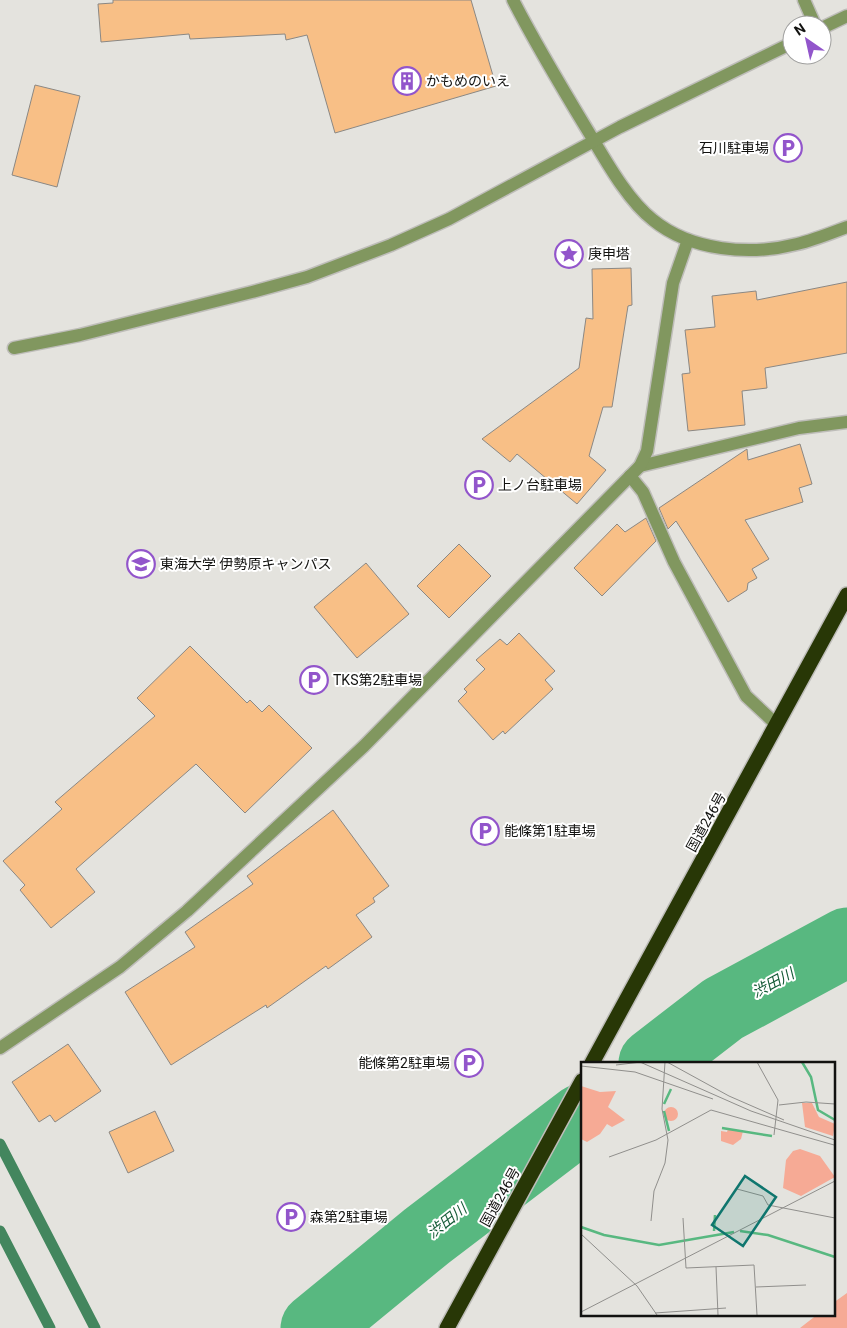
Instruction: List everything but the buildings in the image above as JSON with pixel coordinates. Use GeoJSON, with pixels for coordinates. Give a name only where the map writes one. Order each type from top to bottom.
{"type":"FeatureCollection","features":[{"type":"Feature","properties":{"kind":"highway","name":"国道246号"},"geometry":{"type":"LineString","coordinates":[[593,1062],[847,595]]}},
{"type":"Feature","properties":{"kind":"highway","name":"国道246号"},"geometry":{"type":"LineString","coordinates":[[447,1328],[581,1083]]}},
{"type":"Feature","properties":{"kind":"street"},"geometry":{"type":"LineString","coordinates":[[513,0],[534,42],[594,141],[642,209],[652,220],[688,240],[718,248],[775,248],[798,244],[847,227]]}},
{"type":"Feature","properties":{"kind":"street"},"geometry":{"type":"LineString","coordinates":[[804,0],[811,15]]}},
{"type":"Feature","properties":{"kind":"street"},"geometry":{"type":"LineString","coordinates":[[832,23],[847,16]]}},
{"type":"Feature","properties":{"kind":"street"},"geometry":{"type":"LineString","coordinates":[[14,348],[80,335],[307,277],[391,245],[449,219],[594,141],[782,48]]}},
{"type":"Feature","properties":{"kind":"street"},"geometry":{"type":"LineString","coordinates":[[0,1048],[120,966],[187,911],[364,746],[640,466],[647,451],[674,283],[688,240]]}},
{"type":"Feature","properties":{"kind":"street"},"geometry":{"type":"LineString","coordinates":[[640,466],[799,428],[847,422]]}},
{"type":"Feature","properties":{"kind":"street"},"geometry":{"type":"LineString","coordinates":[[630,476],[643,492],[674,562],[746,696],[776,725]]}},
{"type":"Feature","properties":{"kind":"shaded area"},"geometry":{"type":"Polygon","coordinates":[[[847,1293],[847,1328],[800,1328],[815,1316],[834,1316],[834,1302],[847,1293]]]}},
{"type":"Feature","properties":{"kind":"waterway","name":"渋田川"},"geometry":{"type":"LineString","coordinates":[[654,1062],[723,1009],[847,942]]}},
{"type":"Feature","properties":{"kind":"waterway","name":"渋田川"},"geometry":{"type":"LineString","coordinates":[[315,1328],[427,1236],[581,1119]]}},
{"type":"Feature","properties":{"kind":"waterway"},"geometry":{"type":"LineString","coordinates":[[0,1144],[95,1328]]}},
{"type":"Feature","properties":{"kind":"waterway"},"geometry":{"type":"LineString","coordinates":[[0,1231],[50,1328]]}},
{"type":"Feature","properties":{"kind":"place","name":"かもめのいえ"},"geometry":{"type":"Point","coordinates":[407,81]}},
{"type":"Feature","properties":{"kind":"place","name":"石川駐車場"},"geometry":{"type":"Point","coordinates":[788,148]}},
{"type":"Feature","properties":{"kind":"place","name":"庚申塔"},"geometry":{"type":"Point","coordinates":[569,254]}},
{"type":"Feature","properties":{"kind":"place","name":"上ノ台駐車場"},"geometry":{"type":"Point","coordinates":[479,485]}},
{"type":"Feature","properties":{"kind":"place","name":"東海大学 伊勢原キャンパス"},"geometry":{"type":"Point","coordinates":[141,564]}},
{"type":"Feature","properties":{"kind":"place","name":"TKS第2駐車場"},"geometry":{"type":"Point","coordinates":[314,680]}},
{"type":"Feature","properties":{"kind":"place","name":"能條第1駐車場"},"geometry":{"type":"Point","coordinates":[485,831]}},
{"type":"Feature","properties":{"kind":"place","name":"能條第2駐車場"},"geometry":{"type":"Point","coordinates":[469,1063]}},
{"type":"Feature","properties":{"kind":"place","name":"森第2駐車場"},"geometry":{"type":"Point","coordinates":[291,1217]}}]}
